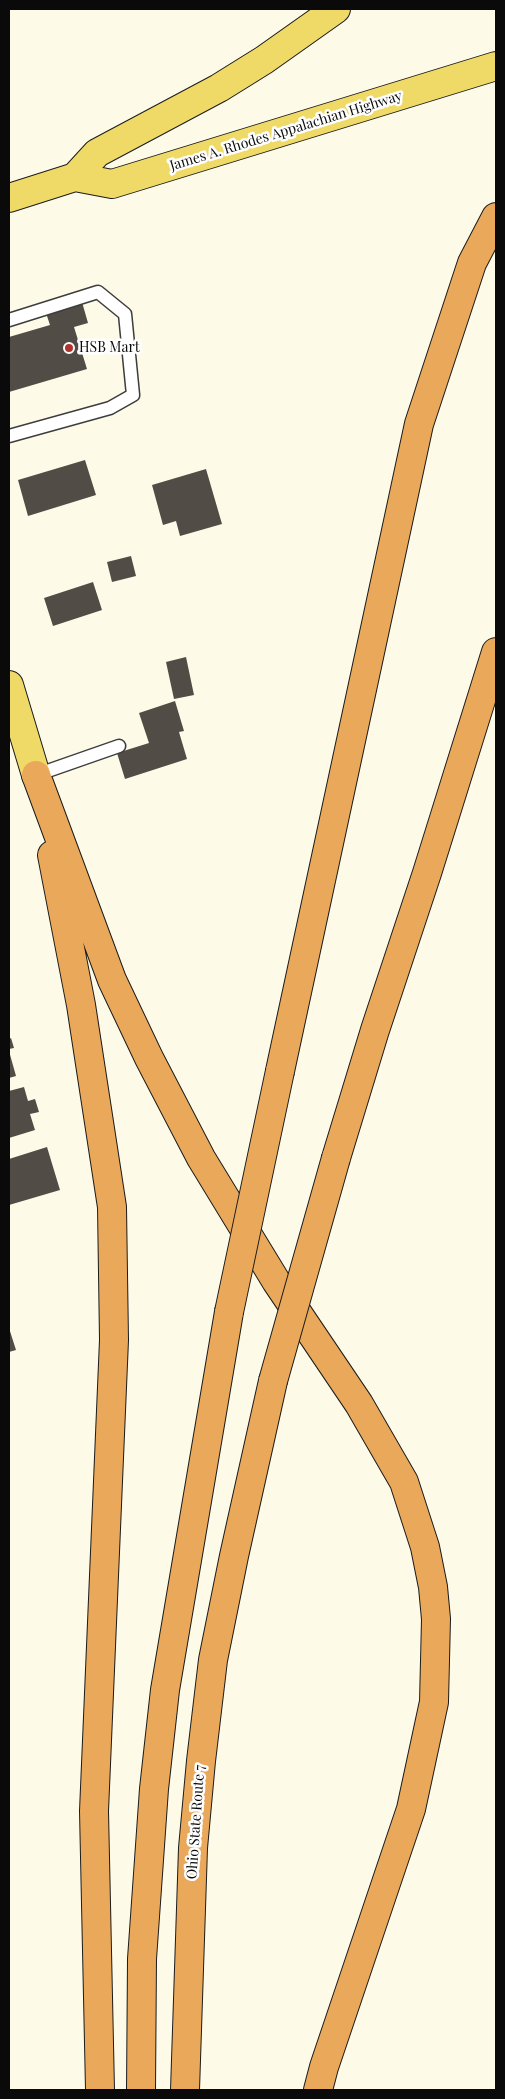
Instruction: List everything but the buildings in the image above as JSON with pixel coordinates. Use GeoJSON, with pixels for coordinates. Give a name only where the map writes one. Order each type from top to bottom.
{"type":"FeatureCollection","features":[{"type":"Feature","properties":{"kind":"highway"},"geometry":{"type":"LineString","coordinates":[[141,2090],[142,1959],[147,1862],[165,1690],[229,1312],[419,424],[472,263],[496,218]]}},
{"type":"Feature","properties":{"kind":"highway","name":"Ohio State Route 7"},"geometry":{"type":"LineString","coordinates":[[185,2090],[193,1848],[213,1660],[234,1556],[273,1381],[336,1158],[496,652]]}},
{"type":"Feature","properties":{"kind":"highway"},"geometry":{"type":"LineString","coordinates":[[36,775],[81,1005],[112,1207],[114,1340],[94,1811],[100,2090]]}},
{"type":"Feature","properties":{"kind":"highway"},"geometry":{"type":"LineString","coordinates":[[36,775],[112,980],[149,1058],[201,1158],[276,1281],[359,1404],[404,1482],[425,1547],[433,1587],[436,1619],[434,1702],[411,1809],[324,2067],[318,2090]]}},
{"type":"Feature","properties":{"kind":"main road"},"geometry":{"type":"LineString","coordinates":[[75,178],[97,153],[219,88],[264,60],[336,9]]}},
{"type":"Feature","properties":{"kind":"main road","name":"James A. Rhodes Appalachian Highway"},"geometry":{"type":"LineString","coordinates":[[16,190],[75,178],[112,184],[496,66]]}},
{"type":"Feature","properties":{"kind":"main road"},"geometry":{"type":"LineString","coordinates":[[9,685],[36,775]]}},
{"type":"Feature","properties":{"kind":"lane"},"geometry":{"type":"LineString","coordinates":[[9,320],[98,292],[126,314],[133,395],[110,408],[9,436]]}},
{"type":"Feature","properties":{"kind":"lane"},"geometry":{"type":"LineString","coordinates":[[36,775],[119,746]]}},
{"type":"Feature","properties":{"kind":"place","name":"HSB Mart"},"geometry":{"type":"Point","coordinates":[69,348]}}]}
